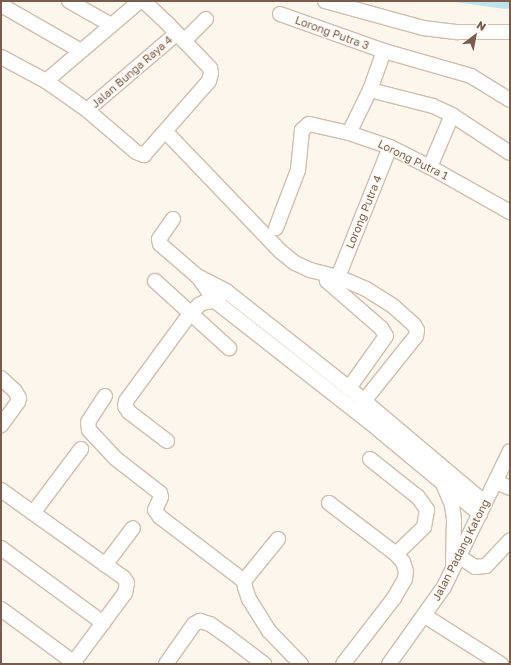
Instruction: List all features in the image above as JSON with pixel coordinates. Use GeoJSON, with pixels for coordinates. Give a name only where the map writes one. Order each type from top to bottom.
{"type":"FeatureCollection","features":[{"type":"Feature","properties":{"kind":"street"},"geometry":{"type":"LineString","coordinates":[[69,1],[111,26]]}},
{"type":"Feature","properties":{"kind":"street"},"geometry":{"type":"LineString","coordinates":[[1,57],[46,80],[88,110],[141,155],[147,153],[166,132],[211,77],[210,68],[180,37],[141,1],[46,80]]}},
{"type":"Feature","properties":{"kind":"street"},"geometry":{"type":"LineString","coordinates":[[325,1],[423,28],[458,32],[510,32]]}},
{"type":"Feature","properties":{"kind":"street"},"geometry":{"type":"LineString","coordinates":[[1,5],[81,50]]}},
{"type":"Feature","properties":{"kind":"street","name":"Lorong Putra 3"},"geometry":{"type":"LineString","coordinates":[[280,14],[384,52],[467,74],[510,100]]}},
{"type":"Feature","properties":{"kind":"street","name":"Jalan Bunga Raya 4"},"geometry":{"type":"LineString","coordinates":[[88,110],[180,37],[206,19]]}},
{"type":"Feature","properties":{"kind":"street","name":"Lorong Putra 3"},"geometry":{"type":"LineString","coordinates":[[349,133],[370,90],[384,52]]}},
{"type":"Feature","properties":{"kind":"street"},"geometry":{"type":"LineString","coordinates":[[370,90],[433,106],[452,115],[510,153]]}},
{"type":"Feature","properties":{"kind":"street"},"geometry":{"type":"LineString","coordinates":[[430,167],[452,115]]}},
{"type":"Feature","properties":{"kind":"street","name":"Lorong Putra 1"},"geometry":{"type":"LineString","coordinates":[[276,228],[298,170],[302,130],[309,124],[349,133],[390,147],[430,167],[510,212]]}},
{"type":"Feature","properties":{"kind":"street"},"geometry":{"type":"LineString","coordinates":[[166,132],[280,251],[295,263],[310,270],[332,276],[366,289],[393,306],[417,330],[416,336],[364,401]]}},
{"type":"Feature","properties":{"kind":"street","name":"Lorong Putra 4"},"geometry":{"type":"LineString","coordinates":[[332,276],[390,147]]}},
{"type":"Feature","properties":{"kind":"street"},"geometry":{"type":"LineString","coordinates":[[173,219],[158,242],[197,276],[215,301],[382,423],[482,509]]}},
{"type":"Feature","properties":{"kind":"street"},"geometry":{"type":"LineString","coordinates":[[197,276],[226,291],[349,388],[364,401],[382,423],[443,483],[482,509]]}},
{"type":"Feature","properties":{"kind":"street"},"geometry":{"type":"LineString","coordinates":[[332,276],[327,281],[381,328],[386,336],[349,388]]}},
{"type":"Feature","properties":{"kind":"street"},"geometry":{"type":"LineString","coordinates":[[155,281],[229,348]]}},
{"type":"Feature","properties":{"kind":"street"},"geometry":{"type":"LineString","coordinates":[[167,441],[124,406],[126,400],[198,305],[205,302],[215,301],[226,291]]}},
{"type":"Feature","properties":{"kind":"street"},"geometry":{"type":"LineString","coordinates":[[1,378],[16,391],[18,402],[1,425]]}},
{"type":"Feature","properties":{"kind":"street"},"geometry":{"type":"LineString","coordinates":[[105,396],[88,422],[89,430],[115,458],[160,494],[161,497],[155,510],[160,517],[244,581],[249,600],[269,631],[301,664]]}},
{"type":"Feature","properties":{"kind":"street"},"geometry":{"type":"LineString","coordinates":[[33,513],[81,449]]}},
{"type":"Feature","properties":{"kind":"street","name":"Jalan Padang Katong"},"geometry":{"type":"LineString","coordinates":[[389,664],[425,616],[444,587],[460,557],[510,451]]}},
{"type":"Feature","properties":{"kind":"street"},"geometry":{"type":"LineString","coordinates":[[370,459],[418,497],[427,510],[424,527],[396,554]]}},
{"type":"Feature","properties":{"kind":"street"},"geometry":{"type":"LineString","coordinates":[[496,482],[510,488]]}},
{"type":"Feature","properties":{"kind":"street"},"geometry":{"type":"LineString","coordinates":[[443,483],[452,505],[453,513],[453,570]]}},
{"type":"Feature","properties":{"kind":"street"},"geometry":{"type":"LineString","coordinates":[[1,609],[75,663],[127,588],[124,578],[2,492]]}},
{"type":"Feature","properties":{"kind":"street"},"geometry":{"type":"LineString","coordinates":[[328,503],[396,554],[406,567],[403,583],[343,664]]}},
{"type":"Feature","properties":{"kind":"street"},"geometry":{"type":"LineString","coordinates":[[105,566],[133,528]]}},
{"type":"Feature","properties":{"kind":"street"},"geometry":{"type":"LineString","coordinates":[[244,581],[278,539]]}},
{"type":"Feature","properties":{"kind":"street"},"geometry":{"type":"LineString","coordinates":[[460,557],[475,567],[486,566],[495,559],[510,540]]}},
{"type":"Feature","properties":{"kind":"street"},"geometry":{"type":"LineString","coordinates":[[1,548],[103,623]]}},
{"type":"Feature","properties":{"kind":"street"},"geometry":{"type":"LineString","coordinates":[[425,616],[501,664]]}},
{"type":"Feature","properties":{"kind":"street"},"geometry":{"type":"LineString","coordinates":[[166,664],[194,624],[200,621],[210,624],[226,634],[264,664]]}},
{"type":"Feature","properties":{"kind":"water"},"geometry":{"type":"Polygon","coordinates":[[[448,1],[510,1],[510,8],[505,9],[448,1]]]}}]}
